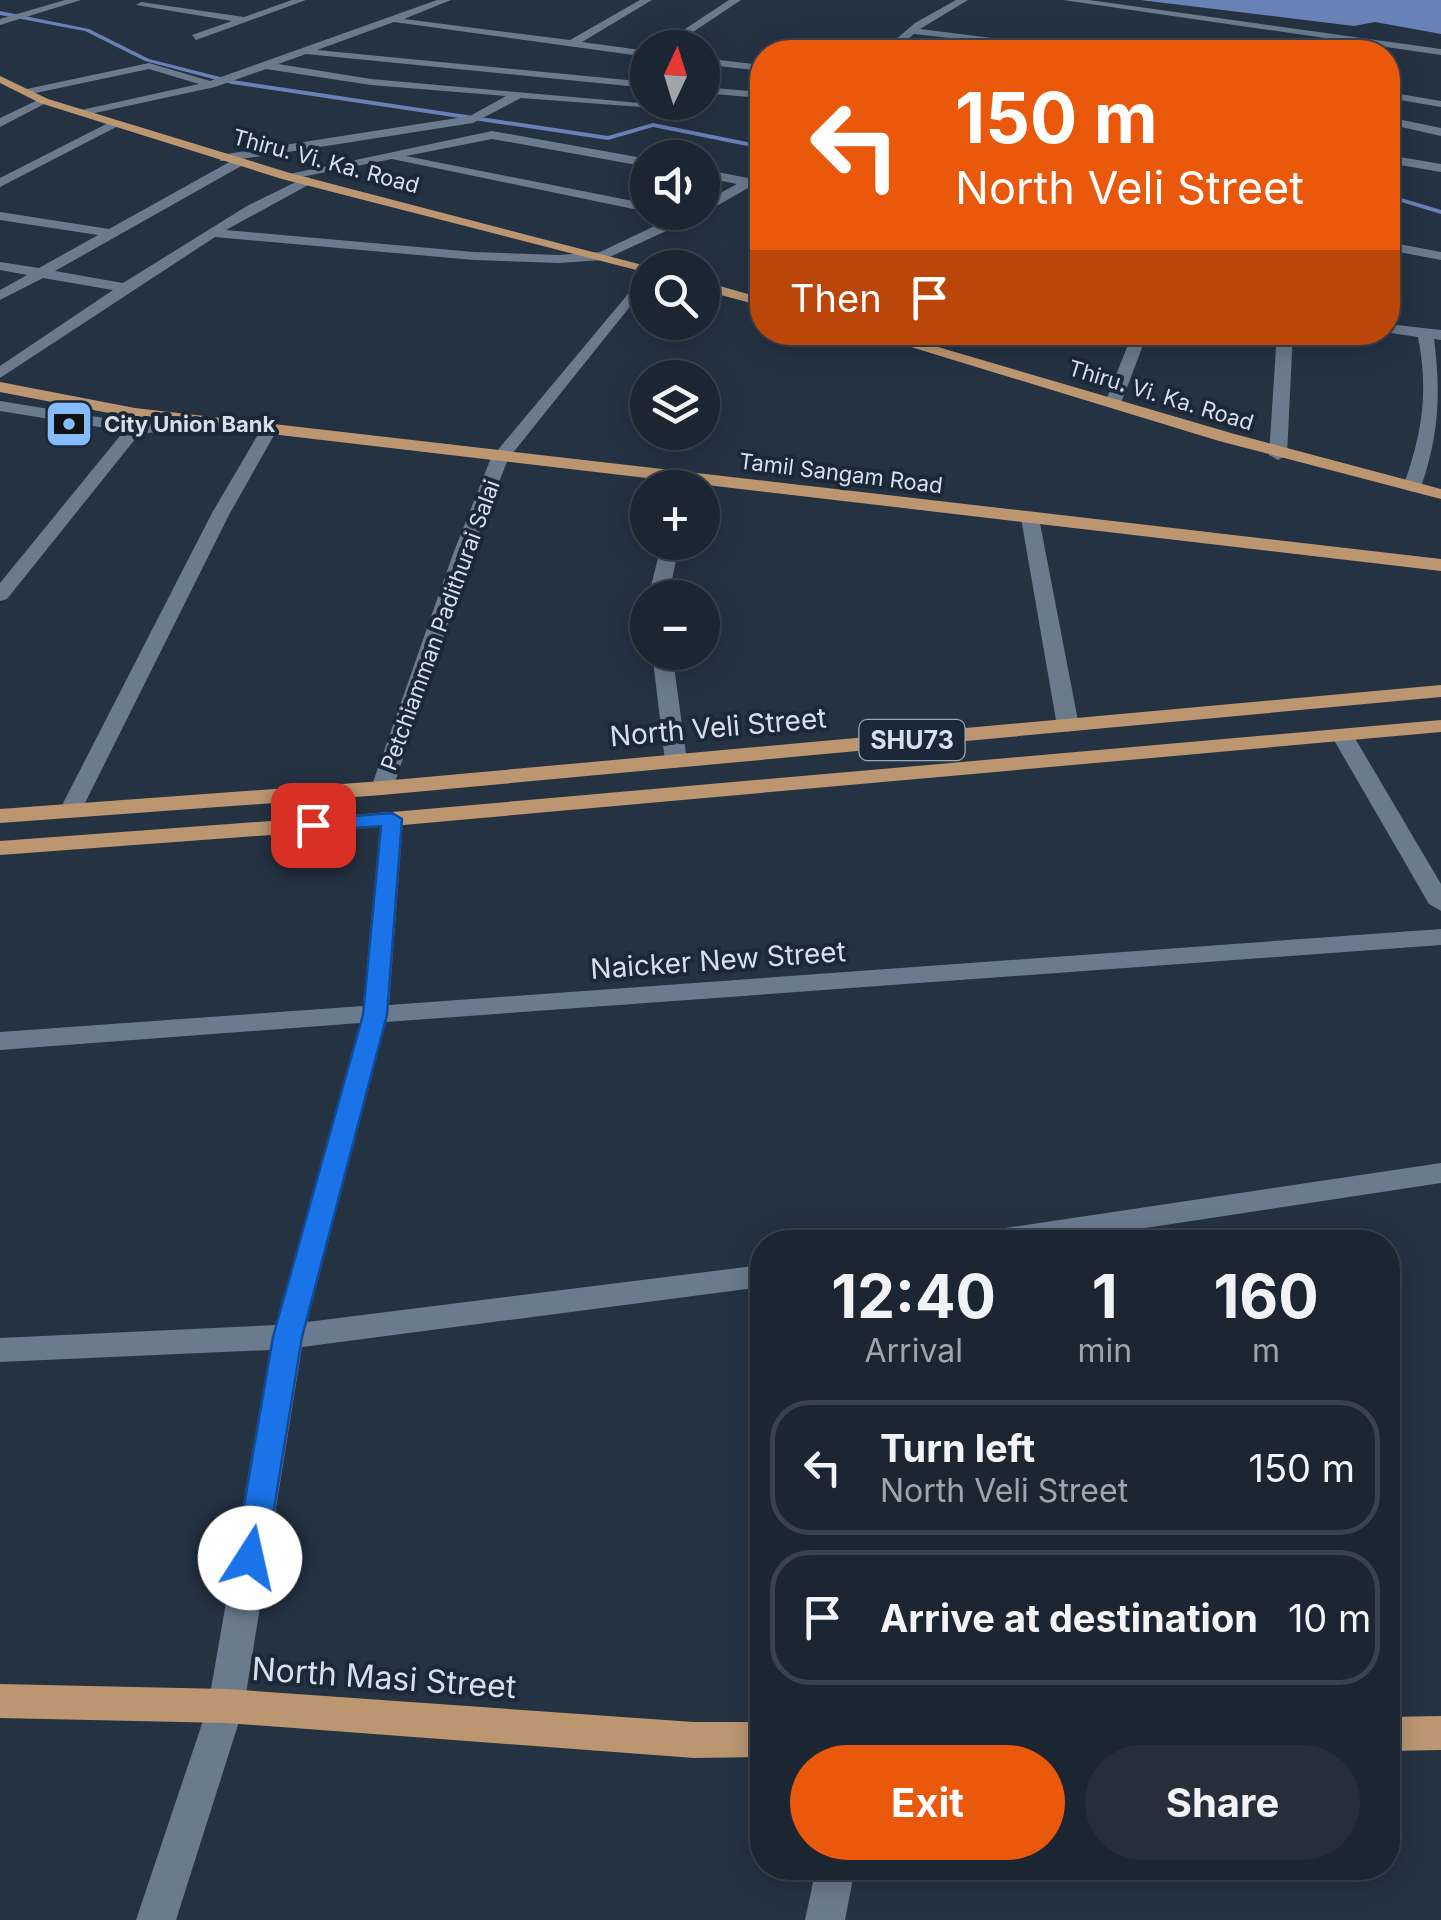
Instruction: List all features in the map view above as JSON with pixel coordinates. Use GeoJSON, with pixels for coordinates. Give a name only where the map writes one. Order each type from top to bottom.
{"type":"FeatureCollection","features":[{"type":"Feature","properties":{"kind":"main road","name":"Thiru. Vi. Ka. Road"},"geometry":{"type":"LineString","coordinates":[[0,79],[44,102],[286,176],[630,266]]}},
{"type":"Feature","properties":{"kind":"main road"},"geometry":{"type":"LineString","coordinates":[[720,290],[750,299]]}},
{"type":"Feature","properties":{"kind":"main road","name":"Thiru. Vi. Ka. Road"},"geometry":{"type":"LineString","coordinates":[[914,345],[1278,455],[1441,494]]}},
{"type":"Feature","properties":{"kind":"main road","name":"Tamil Sangam Road"},"geometry":{"type":"LineString","coordinates":[[0,387],[135,421],[232,425],[630,475]]}},
{"type":"Feature","properties":{"kind":"main road","name":"Tamil Sangam Road"},"geometry":{"type":"LineString","coordinates":[[720,486],[1441,565]]}},
{"type":"Feature","properties":{"kind":"main road","name":"North Veli Street"},"geometry":{"type":"LineString","coordinates":[[0,816],[382,788],[1441,691]]}},
{"type":"Feature","properties":{"kind":"main road","name":"SHU73"},"geometry":{"type":"LineString","coordinates":[[0,848],[392,819],[1441,726]]}},
{"type":"Feature","properties":{"kind":"main road","name":"North Masi Street"},"geometry":{"type":"LineString","coordinates":[[0,1701],[226,1706],[694,1740],[750,1740]]}},
{"type":"Feature","properties":{"kind":"main road"},"geometry":{"type":"LineString","coordinates":[[1400,1734],[1441,1733]]}},
{"type":"Feature","properties":{"kind":"street"},"geometry":{"type":"LineString","coordinates":[[3,21],[76,0]]}},
{"type":"Feature","properties":{"kind":"street"},"geometry":{"type":"LineString","coordinates":[[272,0],[297,2]]}},
{"type":"Feature","properties":{"kind":"street"},"geometry":{"type":"LineString","coordinates":[[81,113],[233,78],[446,0]]}},
{"type":"Feature","properties":{"kind":"street"},"geometry":{"type":"LineString","coordinates":[[570,44],[647,0]]}},
{"type":"Feature","properties":{"kind":"street"},"geometry":{"type":"LineString","coordinates":[[688,30],[736,0]]}},
{"type":"Feature","properties":{"kind":"street"},"geometry":{"type":"LineString","coordinates":[[901,40],[963,0]]}},
{"type":"Feature","properties":{"kind":"street"},"geometry":{"type":"LineString","coordinates":[[1068,0],[1355,40]]}},
{"type":"Feature","properties":{"kind":"street"},"geometry":{"type":"LineString","coordinates":[[1114,0],[1441,42]]}},
{"type":"Feature","properties":{"kind":"street"},"geometry":{"type":"LineString","coordinates":[[196,37],[297,2]]}},
{"type":"Feature","properties":{"kind":"street"},"geometry":{"type":"LineString","coordinates":[[403,2],[301,40],[311,51],[386,64],[630,84]]}},
{"type":"Feature","properties":{"kind":"street"},"geometry":{"type":"LineString","coordinates":[[141,5],[244,20]]}},
{"type":"Feature","properties":{"kind":"street"},"geometry":{"type":"LineString","coordinates":[[393,21],[630,52]]}},
{"type":"Feature","properties":{"kind":"street"},"geometry":{"type":"LineString","coordinates":[[911,32],[987,40]]}},
{"type":"Feature","properties":{"kind":"street"},"geometry":{"type":"LineString","coordinates":[[1400,46],[1441,52]]}},
{"type":"Feature","properties":{"kind":"street"},"geometry":{"type":"LineString","coordinates":[[720,63],[750,67]]}},
{"type":"Feature","properties":{"kind":"street"},"geometry":{"type":"LineString","coordinates":[[26,92],[149,66],[210,84]]}},
{"type":"Feature","properties":{"kind":"street"},"geometry":{"type":"LineString","coordinates":[[268,66],[372,82],[630,103]]}},
{"type":"Feature","properties":{"kind":"street"},"geometry":{"type":"LineString","coordinates":[[720,92],[750,94]]}},
{"type":"Feature","properties":{"kind":"street"},"geometry":{"type":"LineString","coordinates":[[0,296],[115,234],[232,160],[473,119],[517,95]]}},
{"type":"Feature","properties":{"kind":"street"},"geometry":{"type":"LineString","coordinates":[[1400,97],[1441,104]]}},
{"type":"Feature","properties":{"kind":"street"},"geometry":{"type":"LineString","coordinates":[[0,122],[44,102]]}},
{"type":"Feature","properties":{"kind":"street"},"geometry":{"type":"LineString","coordinates":[[0,183],[116,124]]}},
{"type":"Feature","properties":{"kind":"street"},"geometry":{"type":"LineString","coordinates":[[1400,124],[1441,132]]}},
{"type":"Feature","properties":{"kind":"street"},"geometry":{"type":"LineString","coordinates":[[1400,135],[1412,126]]}},
{"type":"Feature","properties":{"kind":"street"},"geometry":{"type":"LineString","coordinates":[[286,176],[492,135],[630,160]]}},
{"type":"Feature","properties":{"kind":"street"},"geometry":{"type":"LineString","coordinates":[[387,156],[630,204]]}},
{"type":"Feature","properties":{"kind":"street"},"geometry":{"type":"LineString","coordinates":[[1400,161],[1441,168]]}},
{"type":"Feature","properties":{"kind":"street"},"geometry":{"type":"LineString","coordinates":[[720,176],[750,181]]}},
{"type":"Feature","properties":{"kind":"street"},"geometry":{"type":"LineString","coordinates":[[0,373],[23,354],[212,233],[306,181]]}},
{"type":"Feature","properties":{"kind":"street"},"geometry":{"type":"LineString","coordinates":[[720,199],[750,182]]}},
{"type":"Feature","properties":{"kind":"street"},"geometry":{"type":"LineString","coordinates":[[0,216],[115,234]]}},
{"type":"Feature","properties":{"kind":"street"},"geometry":{"type":"LineString","coordinates":[[212,233],[526,259],[603,256],[659,230]]}},
{"type":"Feature","properties":{"kind":"street"},"geometry":{"type":"LineString","coordinates":[[1400,248],[1441,256]]}},
{"type":"Feature","properties":{"kind":"street"},"geometry":{"type":"LineString","coordinates":[[0,266],[128,288]]}},
{"type":"Feature","properties":{"kind":"street","name":"Petchiamman Padithurai Salai"},"geometry":{"type":"LineString","coordinates":[[382,788],[462,554],[500,458],[630,295]]}},
{"type":"Feature","properties":{"kind":"street"},"geometry":{"type":"LineString","coordinates":[[1400,330],[1433,334],[1437,380],[1434,423],[1412,487]]}},
{"type":"Feature","properties":{"kind":"street"},"geometry":{"type":"LineString","coordinates":[[1113,403],[1136,345]]}},
{"type":"Feature","properties":{"kind":"street"},"geometry":{"type":"LineString","coordinates":[[1278,455],[1284,345]]}},
{"type":"Feature","properties":{"kind":"street"},"geometry":{"type":"LineString","coordinates":[[0,406],[135,421]]}},
{"type":"Feature","properties":{"kind":"street"},"geometry":{"type":"LineString","coordinates":[[0,595],[135,421]]}},
{"type":"Feature","properties":{"kind":"street"},"geometry":{"type":"LineString","coordinates":[[70,810],[221,513],[269,430]]}},
{"type":"Feature","properties":{"kind":"street"},"geometry":{"type":"LineString","coordinates":[[1030,518],[1068,726]]}},
{"type":"Feature","properties":{"kind":"street"},"geometry":{"type":"LineString","coordinates":[[664,670],[676,761]]}},
{"type":"Feature","properties":{"kind":"street"},"geometry":{"type":"LineString","coordinates":[[1342,735],[1441,904]]}},
{"type":"Feature","properties":{"kind":"street"},"geometry":{"type":"LineString","coordinates":[[156,1920],[226,1706],[288,1337],[375,1015],[392,819]]}},
{"type":"Feature","properties":{"kind":"street","name":"Naicker New Street"},"geometry":{"type":"LineString","coordinates":[[0,1040],[1441,937]]}},
{"type":"Feature","properties":{"kind":"street"},"geometry":{"type":"LineString","coordinates":[[1065,1230],[1441,1173]]}},
{"type":"Feature","properties":{"kind":"street"},"geometry":{"type":"LineString","coordinates":[[0,1350],[288,1337],[750,1278]]}},
{"type":"Feature","properties":{"kind":"street"},"geometry":{"type":"LineString","coordinates":[[824,1920],[833,1880]]}},
{"type":"Feature","properties":{"kind":"water"},"geometry":{"type":"Polygon","coordinates":[[[1140,0],[1441,0],[1441,34],[1375,22],[1354,26],[1140,0]]]}},
{"type":"Feature","properties":{"kind":"waterway"},"geometry":{"type":"LineString","coordinates":[[0,13],[87,30],[147,60],[232,82],[608,138],[653,125],[750,145]]}},
{"type":"Feature","properties":{"kind":"waterway"},"geometry":{"type":"LineString","coordinates":[[1400,200],[1441,212]]}},
{"type":"Feature","properties":{"kind":"place","name":"City Union Bank"},"geometry":{"type":"Point","coordinates":[69,424]}},
{"type":"Feature","properties":{"kind":"route"},"geometry":{"type":"LineString","coordinates":[[250,1558],[288,1337],[375,1015],[392,819],[313,825]]}}]}
